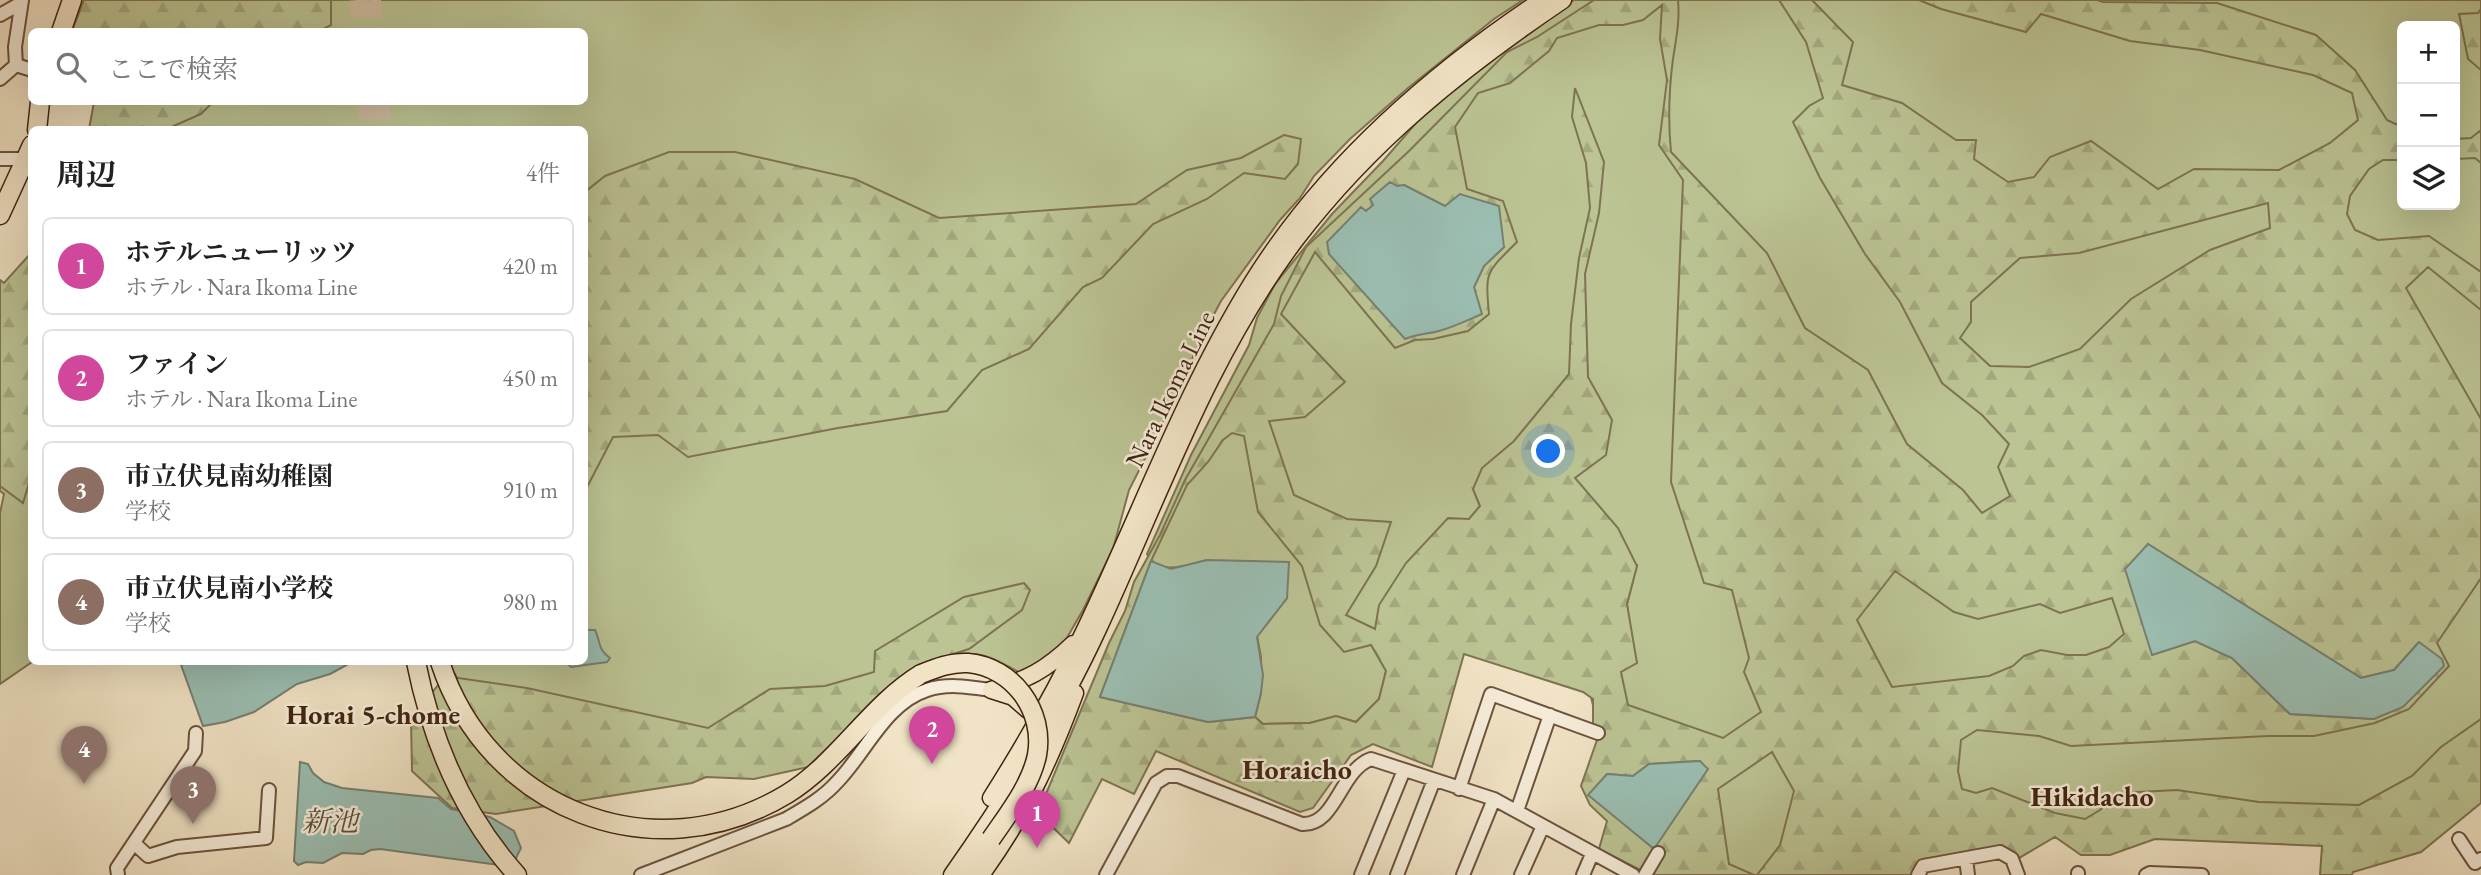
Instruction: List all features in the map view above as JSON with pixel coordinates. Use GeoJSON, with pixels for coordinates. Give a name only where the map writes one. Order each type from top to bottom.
{"type":"FeatureCollection","features":[{"type":"Feature","properties":{"kind":"highway"},"geometry":{"type":"LineString","coordinates":[[62,28],[72,0]]}},
{"type":"Feature","properties":{"kind":"highway"},"geometry":{"type":"LineString","coordinates":[[37,126],[40,105]]}},
{"type":"Feature","properties":{"kind":"highway"},"geometry":{"type":"LineString","coordinates":[[0,215],[28,154]]}},
{"type":"Feature","properties":{"kind":"highway"},"geometry":{"type":"LineString","coordinates":[[441,665],[468,723],[494,755],[526,784],[559,805],[587,818],[622,827],[659,830],[696,827],[729,820],[790,793],[817,770],[888,697],[921,674],[952,664],[981,666],[996,671],[1022,692],[1035,718],[1038,735],[1035,765],[967,875]]}},
{"type":"Feature","properties":{"kind":"highway"},"geometry":{"type":"LineString","coordinates":[[417,665],[427,711],[455,785],[486,838],[517,875]]}},
{"type":"Feature","properties":{"kind":"main road","name":"Nara Ikoma Line"},"geometry":{"type":"LineString","coordinates":[[952,875],[1018,776],[1070,685],[1199,377],[1254,281],[1282,239],[1311,201],[1358,148],[1472,48],[1542,0]]}},
{"type":"Feature","properties":{"kind":"main road","name":"Nara Ikoma Line"},"geometry":{"type":"LineString","coordinates":[[939,875],[966,837],[1091,631],[1207,387],[1240,325],[1296,240],[1359,166],[1404,121],[1483,55],[1563,0]]}},
{"type":"Feature","properties":{"kind":"main road","name":"Nara Ikoma Line"},"geometry":{"type":"LineString","coordinates":[[981,875],[1028,804],[1045,772],[1091,631]]}},
{"type":"Feature","properties":{"kind":"main road"},"geometry":{"type":"LineString","coordinates":[[991,690],[1032,677],[1044,670],[1091,631]]}},
{"type":"Feature","properties":{"kind":"main road"},"geometry":{"type":"LineString","coordinates":[[991,690],[1013,697],[1028,710],[1031,719],[1025,742]]}},
{"type":"Feature","properties":{"kind":"street"},"geometry":{"type":"LineString","coordinates":[[0,15],[21,2]]}},
{"type":"Feature","properties":{"kind":"street"},"geometry":{"type":"LineString","coordinates":[[16,65],[15,47],[21,2]]}},
{"type":"Feature","properties":{"kind":"street"},"geometry":{"type":"LineString","coordinates":[[16,65],[28,69]]}},
{"type":"Feature","properties":{"kind":"street"},"geometry":{"type":"LineString","coordinates":[[0,79],[16,65]]}},
{"type":"Feature","properties":{"kind":"street"},"geometry":{"type":"LineString","coordinates":[[0,159],[28,152]]}},
{"type":"Feature","properties":{"kind":"street"},"geometry":{"type":"LineString","coordinates":[[641,875],[786,819],[805,809],[825,795],[887,719],[912,696],[944,686],[991,690]]}},
{"type":"Feature","properties":{"kind":"street"},"geometry":{"type":"LineString","coordinates":[[1459,789],[1491,694],[1598,733]]}},
{"type":"Feature","properties":{"kind":"street"},"geometry":{"type":"LineString","coordinates":[[1517,811],[1550,715]]}},
{"type":"Feature","properties":{"kind":"street"},"geometry":{"type":"LineString","coordinates":[[118,875],[117,868],[195,751],[196,733]]}},
{"type":"Feature","properties":{"kind":"street"},"geometry":{"type":"LineString","coordinates":[[1106,875],[1156,783],[1167,776],[1178,776],[1302,824],[1309,824],[1321,818],[1358,766],[1363,762],[1377,760],[1494,800],[1633,875]]}},
{"type":"Feature","properties":{"kind":"street"},"geometry":{"type":"LineString","coordinates":[[1361,875],[1404,770]]}},
{"type":"Feature","properties":{"kind":"street"},"geometry":{"type":"LineString","coordinates":[[1397,875],[1434,780]]}},
{"type":"Feature","properties":{"kind":"street"},"geometry":{"type":"LineString","coordinates":[[134,843],[148,856],[177,847],[266,838],[270,790]]}},
{"type":"Feature","properties":{"kind":"street"},"geometry":{"type":"LineString","coordinates":[[1463,875],[1494,800]]}},
{"type":"Feature","properties":{"kind":"street"},"geometry":{"type":"LineString","coordinates":[[1521,875],[1543,826]]}},
{"type":"Feature","properties":{"kind":"street"},"geometry":{"type":"LineString","coordinates":[[2459,839],[2475,863],[2481,859]]}},
{"type":"Feature","properties":{"kind":"street"},"geometry":{"type":"LineString","coordinates":[[1918,875],[1923,866],[2000,852],[2012,859],[2018,875]]}},
{"type":"Feature","properties":{"kind":"street"},"geometry":{"type":"LineString","coordinates":[[1645,875],[1658,853]]}},
{"type":"Feature","properties":{"kind":"street"},"geometry":{"type":"LineString","coordinates":[[1583,875],[1592,854]]}},
{"type":"Feature","properties":{"kind":"street"},"geometry":{"type":"LineString","coordinates":[[1966,859],[1968,875]]}},
{"type":"Feature","properties":{"kind":"street"},"geometry":{"type":"LineString","coordinates":[[2146,875],[2202,875]]}},
{"type":"Feature","properties":{"kind":"green space"},"geometry":{"type":"Polygon","coordinates":[[[84,0],[331,0],[331,25],[325,28],[73,28],[84,0]]]}},
{"type":"Feature","properties":{"kind":"green space"},"geometry":{"type":"Polygon","coordinates":[[[293,0],[1523,0],[1494,19],[1408,88],[1350,139],[1314,176],[1221,301],[1129,490],[1113,549],[1061,648],[1022,674],[982,655],[938,656],[682,764],[492,732],[449,665],[588,665],[588,126],[130,126],[157,105],[588,105],[588,28],[256,28],[293,0]]]}},
{"type":"Feature","properties":{"kind":"green space"},"geometry":{"type":"Polygon","coordinates":[[[1574,0],[2481,0],[2481,780],[2414,841],[1965,831],[1818,875],[1654,875],[1607,762],[1589,689],[1630,629],[1627,604],[1637,565],[1473,489],[1480,506],[1469,519],[1386,671],[1379,699],[1356,722],[1336,716],[1310,723],[1263,724],[1255,717],[1261,693],[1261,657],[1257,636],[1287,598],[1207,560],[1166,567],[1152,561],[1147,554],[1191,455],[1249,345],[1257,318],[1275,284],[1332,214],[1417,122],[1480,67],[1574,0]]]}},
{"type":"Feature","properties":{"kind":"green space"},"geometry":{"type":"Polygon","coordinates":[[[1594,0],[1678,0],[1670,94],[1671,152],[1767,253],[1805,328],[1868,370],[1907,444],[1963,490],[1982,513],[2010,496],[1998,467],[2009,444],[1982,415],[1942,383],[1900,302],[1865,254],[1820,178],[1793,122],[1809,106],[1823,98],[1806,42],[1779,0],[1812,0],[1853,42],[1842,85],[1902,103],[1956,140],[1976,140],[1974,159],[2008,182],[2034,177],[2050,157],[2091,141],[2158,189],[2194,169],[2279,170],[2330,143],[2358,120],[2352,93],[2313,75],[2200,50],[2130,41],[2041,14],[2026,32],[1941,9],[1919,0],[2217,3],[2316,35],[2355,70],[2387,120],[2397,125],[2397,160],[2383,160],[2369,169],[2350,196],[2347,214],[2355,230],[2378,240],[2429,236],[2481,272],[2481,310],[2428,267],[2406,288],[2481,419],[2481,578],[2437,643],[2449,666],[2409,709],[2375,723],[2314,736],[2071,746],[2039,736],[1977,730],[1961,740],[1958,771],[1962,789],[1976,793],[1992,788],[2055,813],[2085,819],[2119,793],[2177,790],[2259,802],[2359,805],[2412,776],[2441,747],[2481,719],[2481,803],[2421,852],[2353,872],[2352,875],[2320,875],[2322,846],[2155,839],[2110,855],[2081,855],[2055,837],[2019,858],[1996,847],[1923,859],[1914,875],[1757,875],[1780,845],[1794,791],[1772,752],[1718,789],[1729,864],[1754,875],[1650,875],[1599,849],[1607,821],[1590,805],[1581,786],[1597,740],[1593,727],[1593,699],[1583,692],[1464,654],[1432,767],[1373,744],[1351,755],[1313,808],[1300,812],[1156,751],[1134,794],[1102,779],[1069,843],[1038,813],[1125,611],[1134,582],[1160,535],[1185,480],[1274,324],[1281,296],[1306,247],[1409,151],[1507,52],[1537,37],[1594,0]],[[1662,5],[1643,20],[1623,25],[1599,25],[1557,38],[1549,51],[1510,83],[1478,93],[1455,127],[1467,189],[1503,201],[1517,242],[1490,273],[1487,289],[1489,314],[1468,331],[1415,340],[1395,348],[1315,252],[1281,314],[1345,382],[1305,417],[1269,421],[1294,495],[1347,519],[1391,522],[1376,566],[1346,615],[1375,629],[1379,605],[1406,563],[1448,518],[1469,519],[1480,506],[1473,489],[1482,468],[1514,441],[1569,374],[1571,324],[1579,258],[1590,208],[1586,163],[1572,117],[1575,88],[1604,162],[1599,213],[1585,274],[1588,377],[1612,420],[1606,455],[1575,478],[1618,528],[1637,566],[1627,604],[1637,663],[1621,672],[1628,705],[1723,738],[1761,712],[1744,672],[1749,658],[1732,590],[1704,583],[1671,482],[1683,180],[1659,145],[1667,80],[1660,39],[1662,5]],[[1404,185],[1366,211],[1361,208],[1379,309],[1405,338],[1435,332],[1474,287],[1484,266],[1504,247],[1445,206],[1404,185]],[[2268,203],[2079,253],[2020,258],[1971,302],[1971,322],[1960,338],[1990,366],[2029,367],[2080,349],[2131,299],[2210,250],[2270,228],[2268,203]],[[1232,433],[1223,440],[1187,485],[1151,561],[1100,697],[1208,722],[1255,717],[1263,724],[1310,723],[1336,716],[1356,722],[1379,699],[1386,671],[1371,645],[1344,652],[1320,625],[1302,566],[1258,512],[1244,436],[1232,433]],[[2148,544],[2152,655],[2195,641],[2232,658],[2290,714],[2374,719],[2419,642],[2394,670],[2361,678],[2148,544]],[[1895,571],[1857,620],[1892,687],[1989,676],[2013,666],[2024,656],[2041,650],[2086,655],[2109,647],[2124,634],[2112,598],[2060,613],[2040,604],[1978,619],[1954,612],[1895,571]],[[1700,761],[1649,764],[1633,776],[1607,774],[1589,795],[1700,761]]]}},
{"type":"Feature","properties":{"kind":"green space"},"geometry":{"type":"Polygon","coordinates":[[[2481,9],[2481,70],[2468,59],[2459,14],[2478,13],[2481,9]]]}},
{"type":"Feature","properties":{"kind":"green space"},"geometry":{"type":"Polygon","coordinates":[[[93,105],[210,105],[201,114],[174,126],[90,126],[93,105]]]}},
{"type":"Feature","properties":{"kind":"green space"},"geometry":{"type":"Polygon","coordinates":[[[2481,130],[2481,163],[2475,158],[2460,159],[2460,139],[2471,138],[2481,130]]]}},
{"type":"Feature","properties":{"kind":"green space"},"geometry":{"type":"Polygon","coordinates":[[[1284,135],[1301,139],[1298,164],[1285,179],[1244,173],[1207,199],[1153,224],[1102,278],[1083,287],[1029,349],[982,370],[947,411],[838,428],[688,457],[658,435],[613,437],[588,485],[588,190],[605,176],[669,152],[735,152],[855,179],[939,218],[1136,204],[1187,170],[1241,158],[1284,135]]]}},
{"type":"Feature","properties":{"kind":"green space"},"geometry":{"type":"Polygon","coordinates":[[[28,256],[28,486],[23,503],[0,486],[0,280],[4,283],[28,256]]]}},
{"type":"Feature","properties":{"kind":"green space"},"geometry":{"type":"Polygon","coordinates":[[[28,281],[28,665],[0,684],[0,513],[4,494],[0,491],[0,320],[28,281]]]}},
{"type":"Feature","properties":{"kind":"green space"},"geometry":{"type":"Polygon","coordinates":[[[1024,583],[1030,590],[1022,610],[969,649],[931,661],[890,686],[808,767],[754,779],[706,777],[692,783],[496,814],[452,808],[412,771],[411,720],[445,676],[527,688],[708,728],[770,689],[825,686],[874,672],[875,651],[964,597],[1024,583]]]}},
{"type":"Feature","properties":{"kind":"water"},"geometry":{"type":"Polygon","coordinates":[[[1390,182],[1397,186],[1404,185],[1445,206],[1460,194],[1499,206],[1504,247],[1484,266],[1474,287],[1482,314],[1445,329],[1405,339],[1329,254],[1327,242],[1361,207],[1366,211],[1373,205],[1370,199],[1390,182]]]}},
{"type":"Feature","properties":{"kind":"water"},"geometry":{"type":"Polygon","coordinates":[[[2148,544],[2361,678],[2394,670],[2419,642],[2442,659],[2444,666],[2403,707],[2374,719],[2290,714],[2232,658],[2195,641],[2152,655],[2125,569],[2148,544]]]}},
{"type":"Feature","properties":{"kind":"water"},"geometry":{"type":"Polygon","coordinates":[[[1207,560],[1289,562],[1287,598],[1257,637],[1263,675],[1255,717],[1208,722],[1100,697],[1151,561],[1171,569],[1207,560]]]}},
{"type":"Feature","properties":{"kind":"water"},"geometry":{"type":"Polygon","coordinates":[[[588,630],[595,630],[601,648],[610,658],[607,662],[588,665],[588,630]]]}},
{"type":"Feature","properties":{"kind":"water"},"geometry":{"type":"Polygon","coordinates":[[[181,665],[346,665],[330,674],[297,684],[254,712],[203,726],[181,665]]]}},
{"type":"Feature","properties":{"kind":"water"},"geometry":{"type":"Polygon","coordinates":[[[1700,761],[1708,769],[1654,849],[1588,795],[1607,774],[1633,776],[1649,764],[1700,761]]]}},
{"type":"Feature","properties":{"kind":"water","name":"新池"},"geometry":{"type":"Polygon","coordinates":[[[300,762],[308,764],[313,773],[324,782],[342,788],[438,798],[451,809],[490,817],[514,831],[521,848],[515,860],[499,865],[380,849],[363,854],[342,853],[323,863],[306,862],[298,865],[294,861],[300,762]]]}},
{"type":"Feature","properties":{"kind":"tunnel"},"geometry":{"type":"LineString","coordinates":[[358,0],[361,28]]}},
{"type":"Feature","properties":{"kind":"tunnel"},"geometry":{"type":"LineString","coordinates":[[372,0],[374,28]]}},
{"type":"Feature","properties":{"kind":"tunnel"},"geometry":{"type":"LineString","coordinates":[[366,105],[367,126]]}},
{"type":"Feature","properties":{"kind":"tunnel"},"geometry":{"type":"LineString","coordinates":[[380,105],[383,126]]}},
{"type":"Feature","properties":{"kind":"place","name":"ファイン"},"geometry":{"type":"Point","coordinates":[932,764]}},
{"type":"Feature","properties":{"kind":"place","name":"市立伏見南小学校"},"geometry":{"type":"Point","coordinates":[84,784]}},
{"type":"Feature","properties":{"kind":"place","name":"市立伏見南幼稚園"},"geometry":{"type":"Point","coordinates":[193,824]}},
{"type":"Feature","properties":{"kind":"place","name":"ホテルニューリッツ"},"geometry":{"type":"Point","coordinates":[1037,848]}},
{"type":"Feature","properties":{"kind":"district","name":"Horai 5-chome"},"geometry":{"type":"Point","coordinates":[373,714]}},
{"type":"Feature","properties":{"kind":"district","name":"Horaicho"},"geometry":{"type":"Point","coordinates":[1297,769]}},
{"type":"Feature","properties":{"kind":"district","name":"Hikidacho"},"geometry":{"type":"Point","coordinates":[2092,796]}}]}
